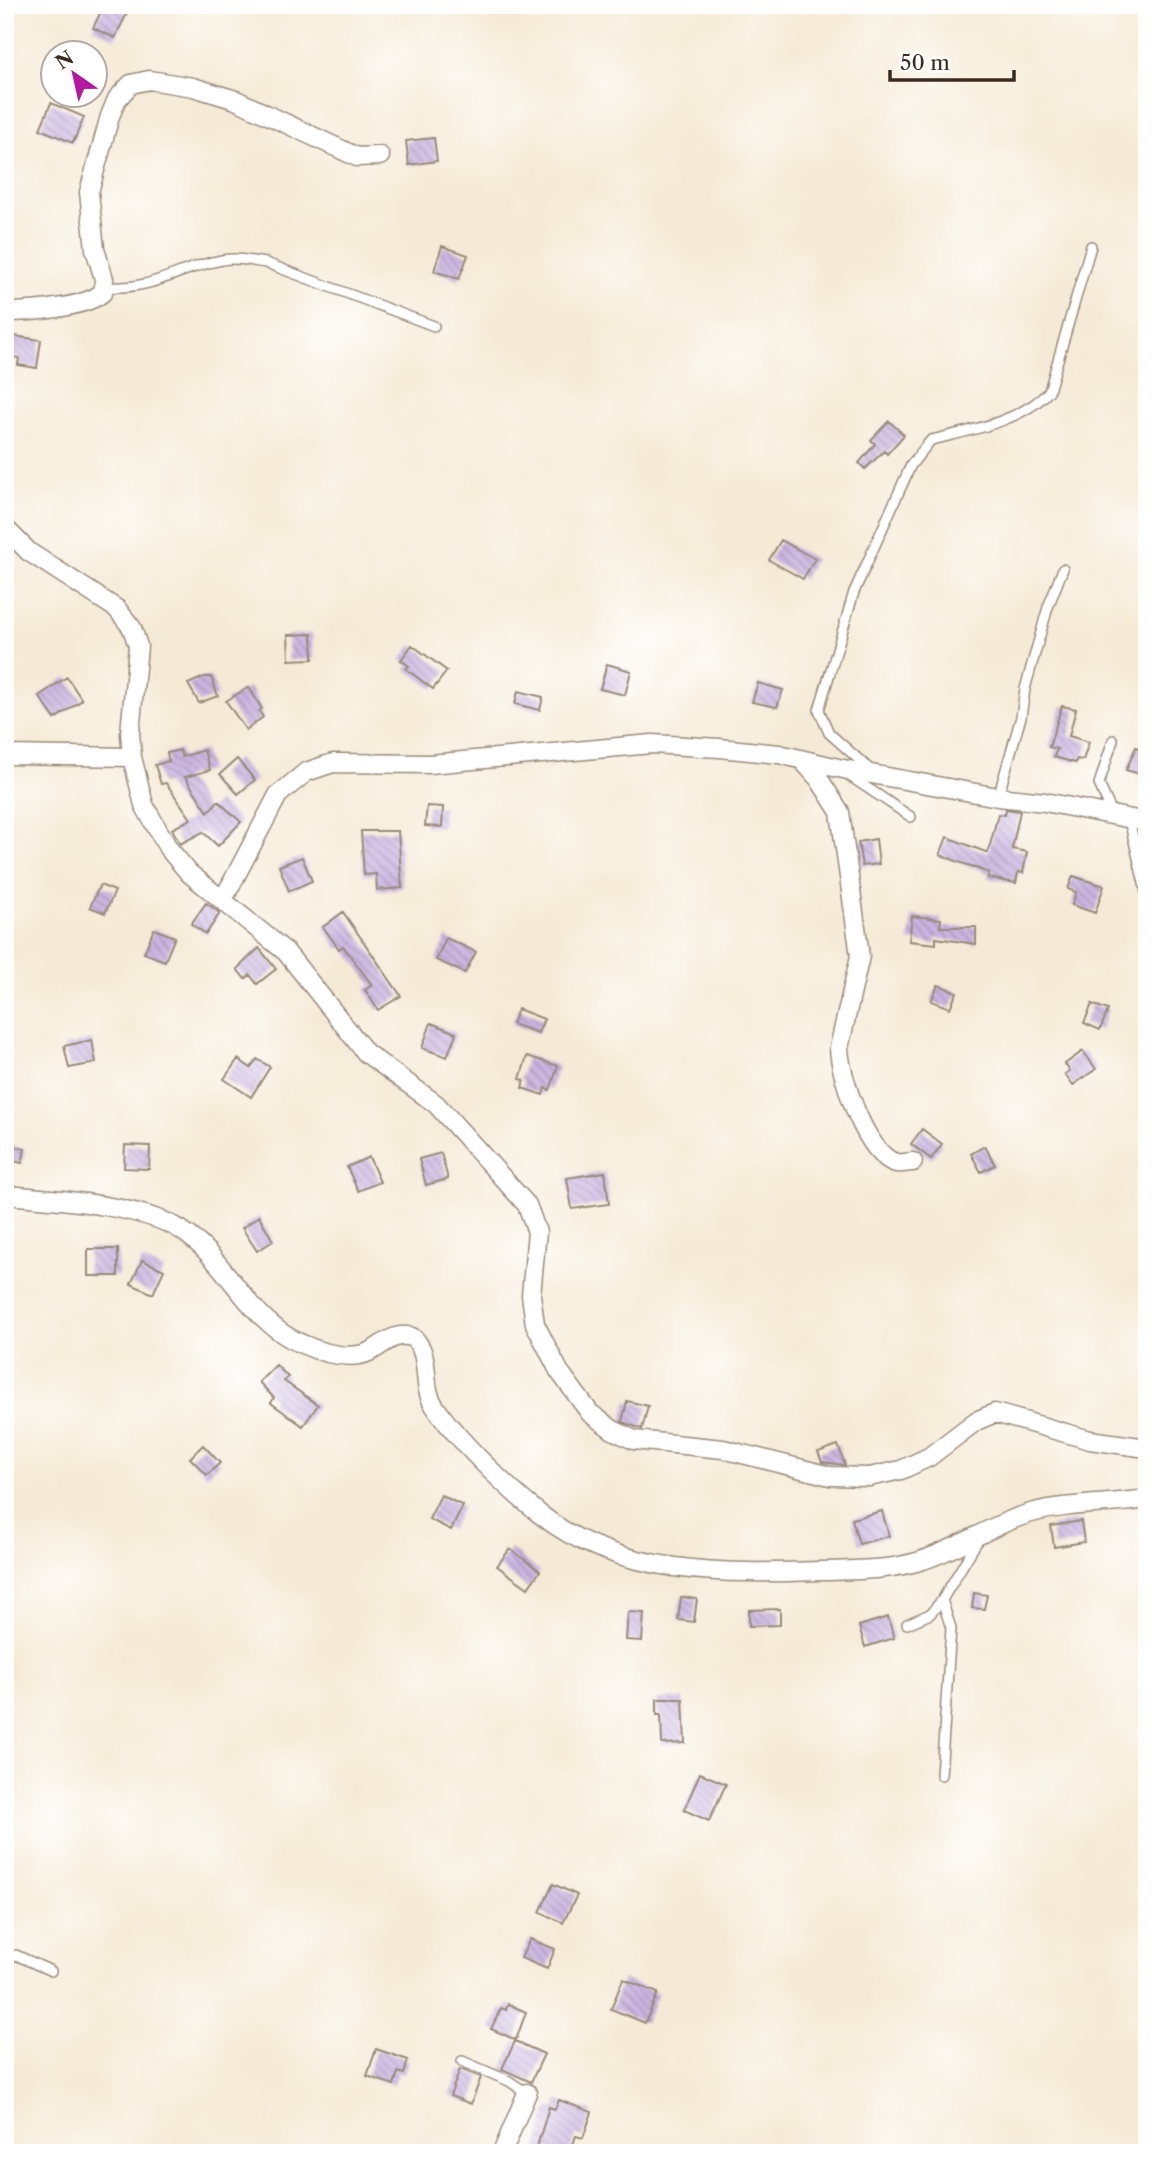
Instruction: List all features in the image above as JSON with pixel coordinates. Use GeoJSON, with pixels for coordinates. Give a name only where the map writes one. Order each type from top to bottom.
{"type":"FeatureCollection","features":[{"type":"Feature","properties":{"kind":"street"},"geometry":{"type":"LineString","coordinates":[[5,312],[41,310],[90,300],[98,297],[105,287],[95,249],[89,192],[110,116],[117,99],[131,84],[149,80],[204,90],[236,100],[357,156],[380,156]]}},
{"type":"Feature","properties":{"kind":"street"},"geometry":{"type":"LineString","coordinates":[[5,528],[29,552],[117,610],[132,628],[138,646],[130,733],[132,757],[144,805],[160,836],[190,873],[224,898],[286,952],[366,1053],[436,1104],[527,1205],[537,1232],[531,1294],[535,1324],[574,1392],[590,1413],[613,1430],[634,1440],[723,1449],[830,1476],[869,1477],[901,1470],[929,1457],[976,1421],[995,1413],[1090,1440],[1147,1448]]}},
{"type":"Feature","properties":{"kind":"street"},"geometry":{"type":"LineString","coordinates":[[224,898],[278,795],[295,778],[319,766],[372,761],[430,764],[652,744],[719,748],[779,754],[838,768],[998,797],[1045,802],[1130,820]]}},
{"type":"Feature","properties":{"kind":"street"},"geometry":{"type":"LineString","coordinates":[[5,755],[132,757]]}},
{"type":"Feature","properties":{"kind":"street"},"geometry":{"type":"LineString","coordinates":[[803,761],[819,779],[840,812],[860,956],[839,1048],[840,1063],[865,1131],[883,1154],[897,1164],[913,1162]]}},
{"type":"Feature","properties":{"kind":"street"},"geometry":{"type":"LineString","coordinates":[[5,1195],[110,1208],[173,1225],[199,1244],[280,1334],[333,1355],[361,1356],[400,1335],[412,1337],[422,1349],[425,1385],[435,1407],[540,1514],[592,1546],[675,1567],[708,1571],[859,1571],[919,1561],[1032,1513],[1068,1506],[1147,1499]]}},
{"type":"Feature","properties":{"kind":"street"},"geometry":{"type":"LineString","coordinates":[[502,2153],[527,2093]]}},
{"type":"Feature","properties":{"kind":"lane"},"geometry":{"type":"LineString","coordinates":[[875,774],[863,760],[829,733],[819,710],[854,592],[911,465],[922,449],[931,440],[1016,413],[1039,402],[1049,391],[1091,246]]}},
{"type":"Feature","properties":{"kind":"lane"},"geometry":{"type":"LineString","coordinates":[[105,287],[146,286],[222,260],[237,259],[266,263],[433,326]]}},
{"type":"Feature","properties":{"kind":"lane"},"geometry":{"type":"LineString","coordinates":[[998,797],[1048,607],[1063,569]]}},
{"type":"Feature","properties":{"kind":"lane"},"geometry":{"type":"LineString","coordinates":[[1113,740],[1099,785],[1130,820],[1147,897]]}},
{"type":"Feature","properties":{"kind":"lane"},"geometry":{"type":"LineString","coordinates":[[838,768],[911,817]]}},
{"type":"Feature","properties":{"kind":"lane"},"geometry":{"type":"LineString","coordinates":[[907,1624],[929,1614],[942,1600],[975,1550],[982,1532]]}},
{"type":"Feature","properties":{"kind":"lane"},"geometry":{"type":"LineString","coordinates":[[941,1775],[951,1628],[942,1600]]}},
{"type":"Feature","properties":{"kind":"lane"},"geometry":{"type":"LineString","coordinates":[[5,1960],[16,1955],[51,1971]]}},
{"type":"Feature","properties":{"kind":"lane"},"geometry":{"type":"LineString","coordinates":[[462,2061],[509,2081],[527,2093]]}},
{"type":"Feature","properties":{"kind":"building"},"geometry":{"type":"Polygon","coordinates":[[[104,5],[127,13],[115,38],[93,28],[104,5]]]}},
{"type":"Feature","properties":{"kind":"building"},"geometry":{"type":"Polygon","coordinates":[[[49,108],[63,108],[84,117],[73,143],[40,129],[49,108]]]}},
{"type":"Feature","properties":{"kind":"building"},"geometry":{"type":"Polygon","coordinates":[[[434,138],[437,161],[409,165],[406,141],[434,138]]]}},
{"type":"Feature","properties":{"kind":"building"},"geometry":{"type":"Polygon","coordinates":[[[442,246],[468,255],[459,279],[434,271],[442,246]]]}},
{"type":"Feature","properties":{"kind":"building"},"geometry":{"type":"Polygon","coordinates":[[[13,336],[41,340],[37,368],[18,365],[19,358],[10,357],[13,336]]]}},
{"type":"Feature","properties":{"kind":"building"},"geometry":{"type":"Polygon","coordinates":[[[889,421],[904,435],[887,454],[884,451],[865,469],[859,463],[875,444],[871,440],[889,421]]]}},
{"type":"Feature","properties":{"kind":"building"},"geometry":{"type":"Polygon","coordinates":[[[781,540],[815,559],[803,579],[769,560],[781,540]]]}},
{"type":"Feature","properties":{"kind":"building"},"geometry":{"type":"Polygon","coordinates":[[[312,634],[313,659],[289,660],[288,635],[312,634]]]}},
{"type":"Feature","properties":{"kind":"building"},"geometry":{"type":"Polygon","coordinates":[[[412,645],[447,671],[433,689],[406,669],[409,666],[401,660],[412,645]]]}},
{"type":"Feature","properties":{"kind":"building"},"geometry":{"type":"Polygon","coordinates":[[[607,664],[631,671],[625,695],[600,689],[607,664]]]}},
{"type":"Feature","properties":{"kind":"building"},"geometry":{"type":"Polygon","coordinates":[[[67,677],[82,700],[55,719],[39,696],[67,677]]]}},
{"type":"Feature","properties":{"kind":"building"},"geometry":{"type":"Polygon","coordinates":[[[211,677],[218,696],[199,703],[188,684],[211,677]]]}},
{"type":"Feature","properties":{"kind":"building"},"geometry":{"type":"Polygon","coordinates":[[[758,683],[783,690],[777,707],[752,702],[758,683]]]}},
{"type":"Feature","properties":{"kind":"building"},"geometry":{"type":"Polygon","coordinates":[[[249,687],[262,709],[259,711],[263,717],[246,730],[226,701],[249,687]]]}},
{"type":"Feature","properties":{"kind":"building"},"geometry":{"type":"Polygon","coordinates":[[[518,691],[543,697],[540,710],[515,704],[518,691]]]}},
{"type":"Feature","properties":{"kind":"building"},"geometry":{"type":"Polygon","coordinates":[[[1062,706],[1076,709],[1069,736],[1089,742],[1083,760],[1077,759],[1075,763],[1054,757],[1057,749],[1049,747],[1062,706]]]}},
{"type":"Feature","properties":{"kind":"building"},"geometry":{"type":"Polygon","coordinates":[[[1136,747],[1147,752],[1147,776],[1126,770],[1136,747]]]}},
{"type":"Feature","properties":{"kind":"building"},"geometry":{"type":"Polygon","coordinates":[[[180,750],[182,757],[204,750],[210,770],[185,777],[208,812],[218,801],[241,822],[218,846],[203,832],[180,844],[172,829],[191,819],[166,783],[161,784],[155,765],[169,761],[167,753],[180,750]]]}},
{"type":"Feature","properties":{"kind":"building"},"geometry":{"type":"Polygon","coordinates":[[[237,759],[255,780],[238,794],[220,774],[237,759]]]}},
{"type":"Feature","properties":{"kind":"building"},"geometry":{"type":"Polygon","coordinates":[[[427,806],[443,807],[442,827],[425,826],[427,806]]]}},
{"type":"Feature","properties":{"kind":"building"},"geometry":{"type":"Polygon","coordinates":[[[1006,809],[1020,811],[1012,849],[1027,852],[1023,873],[1018,872],[1016,883],[988,878],[989,873],[940,855],[947,837],[988,853],[998,814],[1005,815],[1006,809]]]}},
{"type":"Feature","properties":{"kind":"building"},"geometry":{"type":"Polygon","coordinates":[[[361,831],[398,831],[402,888],[377,890],[376,874],[364,875],[361,831]]]}},
{"type":"Feature","properties":{"kind":"building"},"geometry":{"type":"Polygon","coordinates":[[[876,839],[879,864],[862,866],[858,842],[876,839]]]}},
{"type":"Feature","properties":{"kind":"building"},"geometry":{"type":"Polygon","coordinates":[[[302,857],[312,881],[289,891],[279,866],[302,857]]]}},
{"type":"Feature","properties":{"kind":"building"},"geometry":{"type":"Polygon","coordinates":[[[1073,876],[1104,886],[1095,913],[1072,905],[1076,892],[1068,889],[1073,876]]]}},
{"type":"Feature","properties":{"kind":"building"},"geometry":{"type":"Polygon","coordinates":[[[100,885],[115,891],[105,913],[90,907],[100,885]]]}},
{"type":"Feature","properties":{"kind":"building"},"geometry":{"type":"Polygon","coordinates":[[[206,903],[220,913],[206,934],[191,924],[206,903]]]}},
{"type":"Feature","properties":{"kind":"building"},"geometry":{"type":"Polygon","coordinates":[[[343,912],[401,996],[378,1010],[365,990],[372,985],[343,946],[339,949],[323,927],[343,912]]]}},
{"type":"Feature","properties":{"kind":"building"},"geometry":{"type":"Polygon","coordinates":[[[912,916],[941,919],[940,927],[976,927],[976,944],[936,938],[936,944],[909,941],[912,916]]]}},
{"type":"Feature","properties":{"kind":"building"},"geometry":{"type":"Polygon","coordinates":[[[154,929],[175,937],[165,961],[144,953],[154,929]]]}},
{"type":"Feature","properties":{"kind":"building"},"geometry":{"type":"Polygon","coordinates":[[[446,938],[476,952],[465,973],[436,960],[446,938]]]}},
{"type":"Feature","properties":{"kind":"building"},"geometry":{"type":"Polygon","coordinates":[[[259,948],[276,969],[257,984],[250,975],[245,979],[237,969],[259,948]]]}},
{"type":"Feature","properties":{"kind":"building"},"geometry":{"type":"Polygon","coordinates":[[[938,985],[957,992],[950,1008],[931,1001],[938,985]]]}},
{"type":"Feature","properties":{"kind":"building"},"geometry":{"type":"Polygon","coordinates":[[[1092,1004],[1108,1010],[1100,1030],[1084,1023],[1092,1004]]]}},
{"type":"Feature","properties":{"kind":"building"},"geometry":{"type":"Polygon","coordinates":[[[518,1009],[544,1019],[538,1033],[512,1024],[518,1009]]]}},
{"type":"Feature","properties":{"kind":"building"},"geometry":{"type":"Polygon","coordinates":[[[431,1023],[456,1033],[447,1057],[422,1048],[431,1023]]]}},
{"type":"Feature","properties":{"kind":"building"},"geometry":{"type":"Polygon","coordinates":[[[92,1040],[96,1063],[69,1068],[64,1046],[92,1040]]]}},
{"type":"Feature","properties":{"kind":"building"},"geometry":{"type":"Polygon","coordinates":[[[1083,1051],[1096,1069],[1073,1085],[1065,1074],[1070,1071],[1065,1064],[1083,1051]]]}},
{"type":"Feature","properties":{"kind":"building"},"geometry":{"type":"Polygon","coordinates":[[[527,1056],[558,1066],[550,1090],[545,1088],[543,1095],[522,1088],[524,1080],[520,1079],[527,1056]]]}},
{"type":"Feature","properties":{"kind":"building"},"geometry":{"type":"Polygon","coordinates":[[[238,1059],[251,1068],[257,1059],[270,1067],[251,1097],[224,1079],[238,1059]]]}},
{"type":"Feature","properties":{"kind":"building"},"geometry":{"type":"Polygon","coordinates":[[[922,1129],[942,1144],[931,1159],[911,1144],[922,1129]]]}},
{"type":"Feature","properties":{"kind":"building"},"geometry":{"type":"Polygon","coordinates":[[[5,1144],[25,1149],[22,1163],[5,1159],[5,1144]]]}},
{"type":"Feature","properties":{"kind":"building"},"geometry":{"type":"Polygon","coordinates":[[[125,1145],[150,1146],[149,1169],[124,1168],[125,1145]]]}},
{"type":"Feature","properties":{"kind":"building"},"geometry":{"type":"Polygon","coordinates":[[[985,1146],[995,1165],[981,1172],[971,1154],[985,1146]]]}},
{"type":"Feature","properties":{"kind":"building"},"geometry":{"type":"Polygon","coordinates":[[[441,1153],[448,1179],[426,1185],[419,1159],[441,1153]]]}},
{"type":"Feature","properties":{"kind":"building"},"geometry":{"type":"Polygon","coordinates":[[[369,1157],[380,1182],[358,1191],[347,1167],[369,1157]]]}},
{"type":"Feature","properties":{"kind":"building"},"geometry":{"type":"Polygon","coordinates":[[[605,1172],[609,1204],[572,1209],[567,1178],[605,1172]]]}},
{"type":"Feature","properties":{"kind":"building"},"geometry":{"type":"Polygon","coordinates":[[[259,1216],[273,1241],[257,1251],[242,1228],[259,1216]]]}},
{"type":"Feature","properties":{"kind":"building"},"geometry":{"type":"Polygon","coordinates":[[[88,1249],[118,1249],[118,1276],[88,1276],[88,1249]]]}},
{"type":"Feature","properties":{"kind":"building"},"geometry":{"type":"Polygon","coordinates":[[[142,1260],[164,1270],[153,1294],[131,1284],[142,1260]]]}},
{"type":"Feature","properties":{"kind":"building"},"geometry":{"type":"Polygon","coordinates":[[[276,1365],[288,1377],[284,1381],[318,1405],[303,1426],[271,1403],[274,1398],[259,1382],[276,1365]]]}},
{"type":"Feature","properties":{"kind":"building"},"geometry":{"type":"Polygon","coordinates":[[[627,1401],[648,1406],[642,1429],[622,1422],[627,1401]]]}},
{"type":"Feature","properties":{"kind":"building"},"geometry":{"type":"Polygon","coordinates":[[[203,1445],[220,1463],[207,1475],[190,1458],[203,1445]]]}},
{"type":"Feature","properties":{"kind":"building"},"geometry":{"type":"Polygon","coordinates":[[[838,1445],[845,1465],[822,1462],[818,1452],[838,1445]]]}},
{"type":"Feature","properties":{"kind":"building"},"geometry":{"type":"Polygon","coordinates":[[[441,1495],[463,1506],[451,1530],[429,1519],[441,1495]]]}},
{"type":"Feature","properties":{"kind":"building"},"geometry":{"type":"Polygon","coordinates":[[[882,1511],[889,1536],[859,1544],[852,1519],[882,1511]]]}},
{"type":"Feature","properties":{"kind":"building"},"geometry":{"type":"Polygon","coordinates":[[[1081,1521],[1084,1542],[1054,1547],[1051,1526],[1081,1521]]]}},
{"type":"Feature","properties":{"kind":"building"},"geometry":{"type":"Polygon","coordinates":[[[510,1549],[540,1571],[528,1588],[497,1566],[510,1549]]]}},
{"type":"Feature","properties":{"kind":"building"},"geometry":{"type":"Polygon","coordinates":[[[974,1593],[987,1595],[984,1609],[972,1608],[974,1593]]]}},
{"type":"Feature","properties":{"kind":"building"},"geometry":{"type":"Polygon","coordinates":[[[681,1597],[697,1599],[694,1622],[678,1620],[681,1597]]]}},
{"type":"Feature","properties":{"kind":"building"},"geometry":{"type":"Polygon","coordinates":[[[780,1609],[780,1625],[749,1626],[749,1610],[780,1609]]]}},
{"type":"Feature","properties":{"kind":"building"},"geometry":{"type":"Polygon","coordinates":[[[628,1612],[644,1613],[642,1641],[626,1640],[628,1612]]]}},
{"type":"Feature","properties":{"kind":"building"},"geometry":{"type":"Polygon","coordinates":[[[888,1617],[894,1638],[865,1647],[859,1626],[888,1617]]]}},
{"type":"Feature","properties":{"kind":"building"},"geometry":{"type":"Polygon","coordinates":[[[657,1699],[683,1699],[685,1743],[662,1744],[661,1715],[657,1715],[657,1699]]]}},
{"type":"Feature","properties":{"kind":"building"},"geometry":{"type":"Polygon","coordinates":[[[700,1773],[726,1784],[709,1821],[684,1810],[700,1773]]]}},
{"type":"Feature","properties":{"kind":"building"},"geometry":{"type":"Polygon","coordinates":[[[553,1884],[577,1895],[563,1923],[540,1912],[553,1884]]]}},
{"type":"Feature","properties":{"kind":"building"},"geometry":{"type":"Polygon","coordinates":[[[530,1939],[555,1949],[547,1969],[521,1958],[530,1939]]]}},
{"type":"Feature","properties":{"kind":"building"},"geometry":{"type":"Polygon","coordinates":[[[623,1979],[658,1993],[645,2023],[611,2009],[623,1979]]]}},
{"type":"Feature","properties":{"kind":"building"},"geometry":{"type":"Polygon","coordinates":[[[508,2004],[526,2012],[516,2040],[491,2029],[501,2008],[506,2010],[508,2004]]]}},
{"type":"Feature","properties":{"kind":"building"},"geometry":{"type":"Polygon","coordinates":[[[515,2041],[544,2054],[531,2082],[502,2069],[515,2041]]]}},
{"type":"Feature","properties":{"kind":"building"},"geometry":{"type":"Polygon","coordinates":[[[376,2049],[408,2060],[404,2074],[398,2072],[394,2085],[367,2076],[376,2049]]]}},
{"type":"Feature","properties":{"kind":"building"},"geometry":{"type":"Polygon","coordinates":[[[460,2069],[481,2077],[471,2104],[450,2096],[460,2069]]]}},
{"type":"Feature","properties":{"kind":"building"},"geometry":{"type":"Polygon","coordinates":[[[559,2100],[592,2112],[583,2138],[576,2136],[570,2153],[535,2153],[549,2107],[555,2109],[559,2100]]]}}]}
